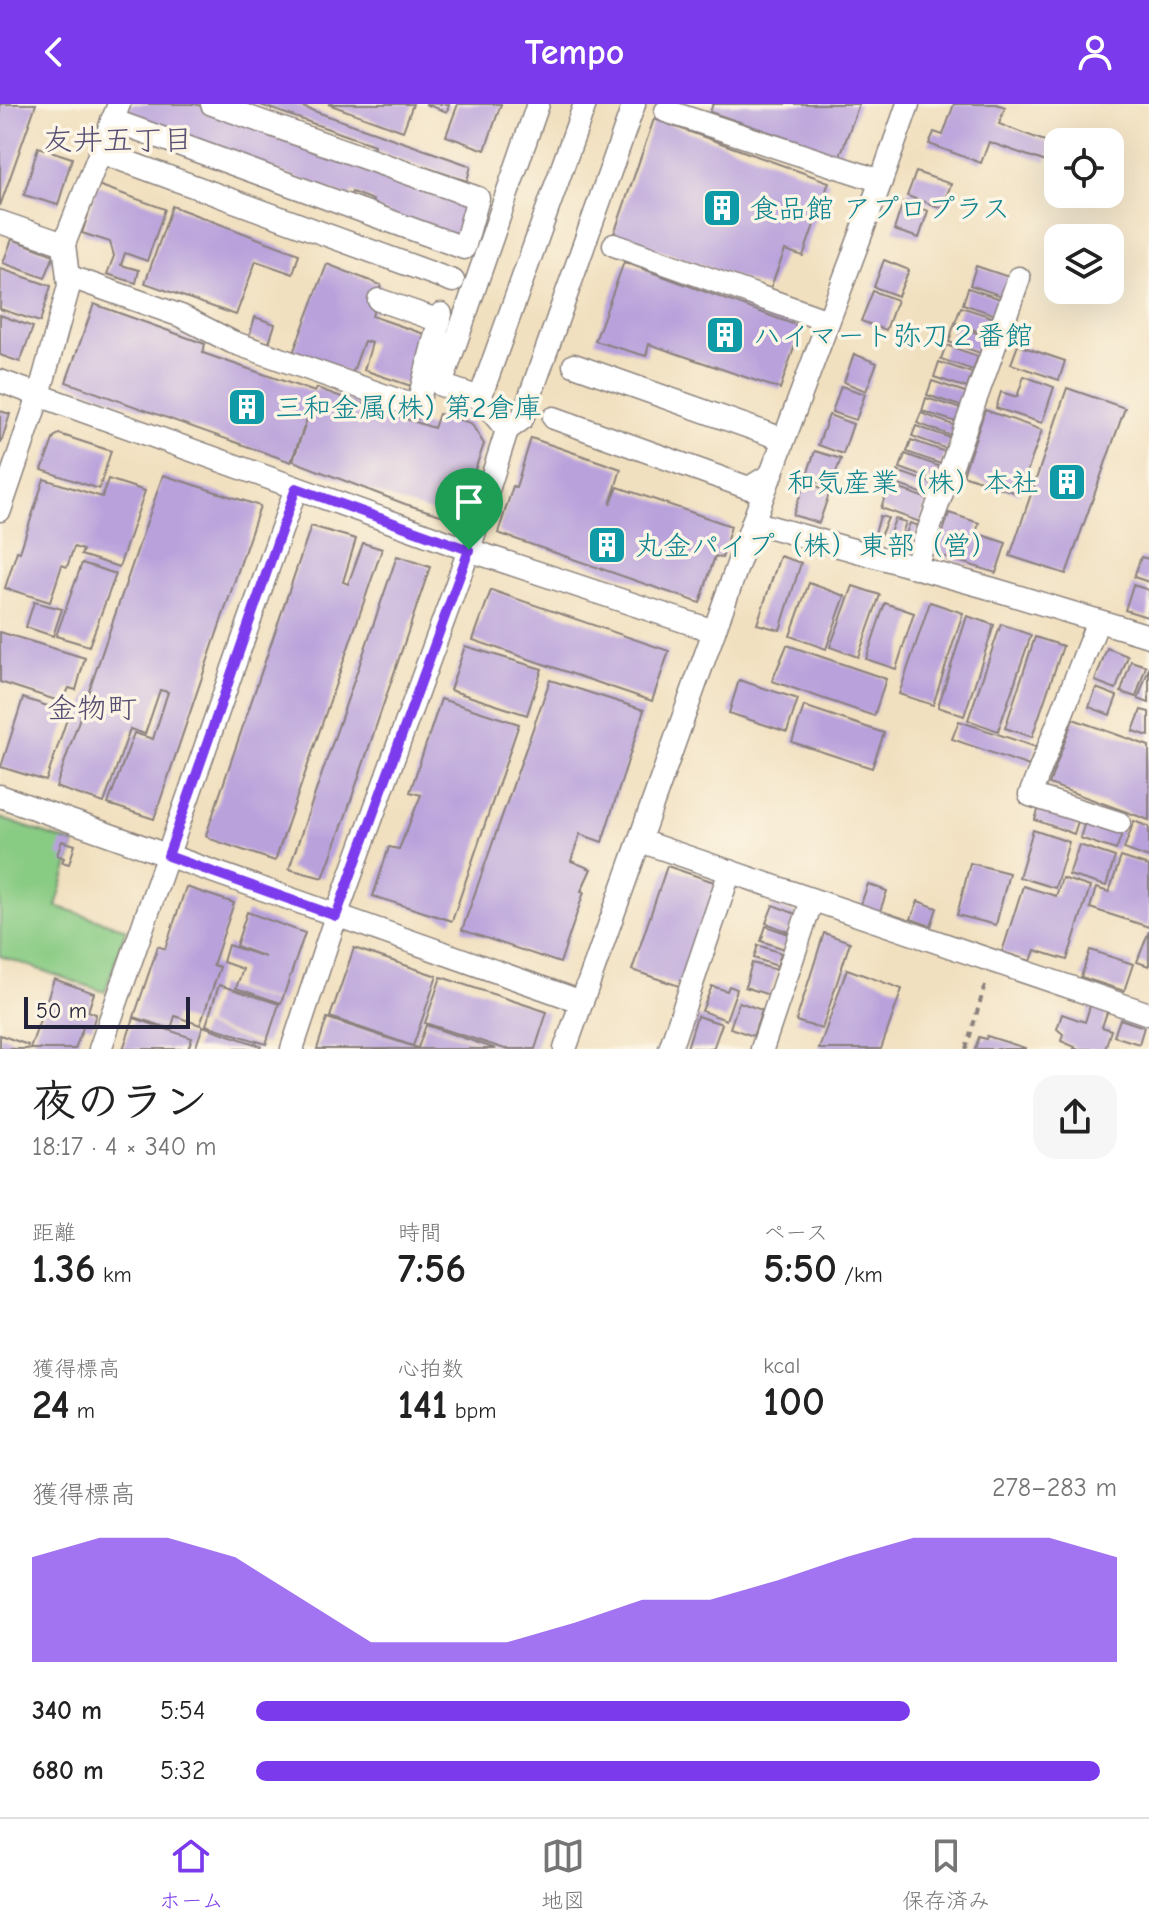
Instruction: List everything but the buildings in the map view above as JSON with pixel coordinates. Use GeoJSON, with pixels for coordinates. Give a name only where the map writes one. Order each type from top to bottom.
{"type":"FeatureCollection","features":[{"type":"Feature","properties":{"kind":"street"},"geometry":{"type":"LineString","coordinates":[[0,510],[39,395],[69,286],[64,244],[116,112],[464,248],[478,198],[212,104]]}},
{"type":"Feature","properties":{"kind":"street"},"geometry":{"type":"LineString","coordinates":[[507,430],[480,398],[441,385],[538,104]]}},
{"type":"Feature","properties":{"kind":"street"},"geometry":{"type":"LineString","coordinates":[[480,398],[585,104]]}},
{"type":"Feature","properties":{"kind":"street"},"geometry":{"type":"LineString","coordinates":[[292,1049],[336,916],[469,550],[507,430],[522,419],[634,104]]}},
{"type":"Feature","properties":{"kind":"street"},"geometry":{"type":"LineString","coordinates":[[565,1049],[783,439],[908,104]]}},
{"type":"Feature","properties":{"kind":"street"},"geometry":{"type":"LineString","coordinates":[[666,111],[881,181]]}},
{"type":"Feature","properties":{"kind":"street"},"geometry":{"type":"LineString","coordinates":[[100,152],[453,281]]}},
{"type":"Feature","properties":{"kind":"street"},"geometry":{"type":"LineString","coordinates":[[0,222],[64,244]]}},
{"type":"Feature","properties":{"kind":"street"},"geometry":{"type":"LineString","coordinates":[[614,245],[828,321]]}},
{"type":"Feature","properties":{"kind":"street"},"geometry":{"type":"LineString","coordinates":[[68,276],[181,316],[232,342],[417,407],[440,317],[379,300]]}},
{"type":"Feature","properties":{"kind":"street"},"geometry":{"type":"LineString","coordinates":[[915,568],[1019,278]]}},
{"type":"Feature","properties":{"kind":"street"},"geometry":{"type":"LineString","coordinates":[[574,365],[783,439]]}},
{"type":"Feature","properties":{"kind":"street"},"geometry":{"type":"LineString","coordinates":[[0,381],[469,550],[714,631]]}},
{"type":"Feature","properties":{"kind":"street"},"geometry":{"type":"LineString","coordinates":[[554,418],[749,488],[772,474]]}},
{"type":"Feature","properties":{"kind":"street"},"geometry":{"type":"LineString","coordinates":[[100,1049],[296,488]]}},
{"type":"Feature","properties":{"kind":"street"},"geometry":{"type":"LineString","coordinates":[[753,522],[1149,636]]}},
{"type":"Feature","properties":{"kind":"street"},"geometry":{"type":"LineString","coordinates":[[1098,621],[1030,795],[1119,823]]}},
{"type":"Feature","properties":{"kind":"street"},"geometry":{"type":"LineString","coordinates":[[0,796],[582,1002]]}},
{"type":"Feature","properties":{"kind":"street"},"geometry":{"type":"LineString","coordinates":[[640,841],[1149,1014]]}},
{"type":"Feature","properties":{"kind":"street"},"geometry":{"type":"LineString","coordinates":[[670,1049],[730,871]]}},
{"type":"Feature","properties":{"kind":"street"},"geometry":{"type":"LineString","coordinates":[[762,1049],[812,900]]}},
{"type":"Feature","properties":{"kind":"path"},"geometry":{"type":"LineString","coordinates":[[966,1049],[992,961]]}},
{"type":"Feature","properties":{"kind":"green space"},"geometry":{"type":"Polygon","coordinates":[[[0,818],[75,844],[56,906],[126,929],[105,992],[0,956],[0,818]]]}},
{"type":"Feature","properties":{"kind":"place","name":"食品館 アプロプラス"},"geometry":{"type":"Point","coordinates":[722,208]}},
{"type":"Feature","properties":{"kind":"place","name":"ハイマート弥刀２番館"},"geometry":{"type":"Point","coordinates":[725,335]}},
{"type":"Feature","properties":{"kind":"place","name":"三和金属(株) 第2倉庫"},"geometry":{"type":"Point","coordinates":[247,407]}},
{"type":"Feature","properties":{"kind":"place","name":"和気産業（株）本社"},"geometry":{"type":"Point","coordinates":[1067,482]}},
{"type":"Feature","properties":{"kind":"place","name":"丸金パイプ（株）東部（営）"},"geometry":{"type":"Point","coordinates":[607,545]}},
{"type":"Feature","properties":{"kind":"district","name":"友井五丁目"},"geometry":{"type":"Point","coordinates":[118,140]}},
{"type":"Feature","properties":{"kind":"district","name":"金物町"},"geometry":{"type":"Point","coordinates":[92,708]}},
{"type":"Feature","properties":{"kind":"route"},"geometry":{"type":"LineString","coordinates":[[296,488],[469,550],[336,916],[168,856],[296,488]]}}]}
